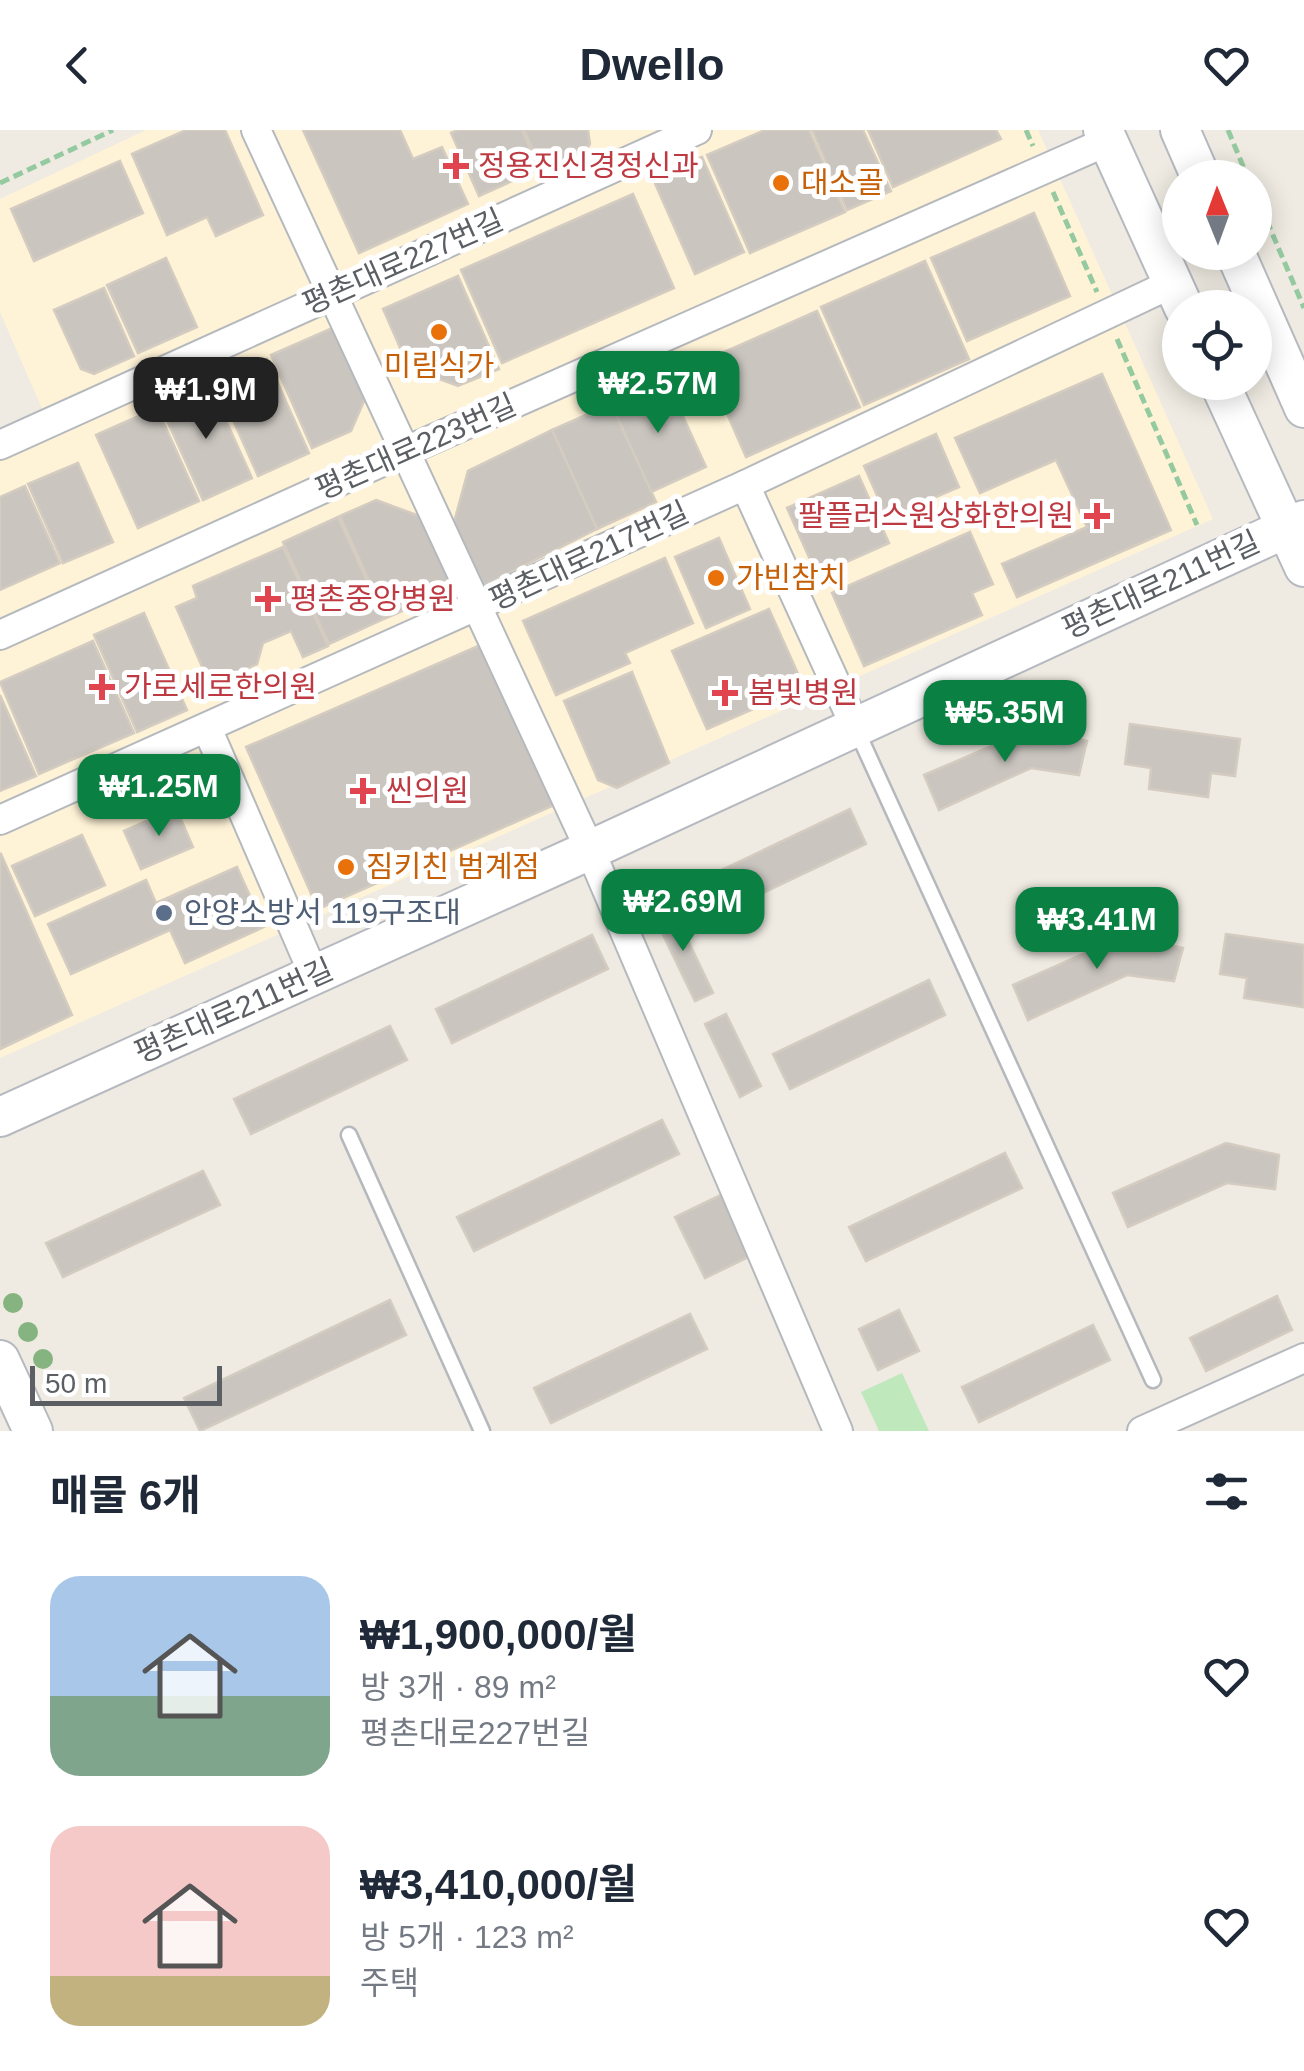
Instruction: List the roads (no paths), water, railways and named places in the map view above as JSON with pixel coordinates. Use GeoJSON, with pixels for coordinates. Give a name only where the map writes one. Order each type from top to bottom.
{"type":"FeatureCollection","features":[{"type":"Feature","properties":{"kind":"street"},"geometry":{"type":"LineString","coordinates":[[256,130],[590,850],[838,1431]]}},
{"type":"Feature","properties":{"kind":"street","name":"평촌대로227번길"},"geometry":{"type":"LineString","coordinates":[[0,445],[697,130]]}},
{"type":"Feature","properties":{"kind":"street"},"geometry":{"type":"LineString","coordinates":[[1180,130],[1193,160]]}},
{"type":"Feature","properties":{"kind":"street"},"geometry":{"type":"LineString","coordinates":[[1105,136],[1176,290]]}},
{"type":"Feature","properties":{"kind":"street","name":"평촌대로223번길"},"geometry":{"type":"LineString","coordinates":[[0,634],[1105,136]]}},
{"type":"Feature","properties":{"kind":"street"},"geometry":{"type":"LineString","coordinates":[[1243,270],[1304,408]]}},
{"type":"Feature","properties":{"kind":"street","name":"평촌대로217번길"},"geometry":{"type":"LineString","coordinates":[[0,820],[744,485],[1162,302]]}},
{"type":"Feature","properties":{"kind":"street"},"geometry":{"type":"LineString","coordinates":[[1229,400],[1295,524],[1304,567]]}},
{"type":"Feature","properties":{"kind":"street"},"geometry":{"type":"LineString","coordinates":[[744,485],[855,726]]}},
{"type":"Feature","properties":{"kind":"street","name":"평촌대로211번길"},"geometry":{"type":"LineString","coordinates":[[0,1117],[1295,524]]}},
{"type":"Feature","properties":{"kind":"street"},"geometry":{"type":"LineString","coordinates":[[206,728],[314,975]]}},
{"type":"Feature","properties":{"kind":"street"},"geometry":{"type":"LineString","coordinates":[[1142,1431],[1304,1358]]}},
{"type":"Feature","properties":{"kind":"street"},"geometry":{"type":"LineString","coordinates":[[0,1360],[33,1431]]}},
{"type":"Feature","properties":{"kind":"lane"},"geometry":{"type":"LineString","coordinates":[[855,726],[1152,1380]]}},
{"type":"Feature","properties":{"kind":"lane"},"geometry":{"type":"LineString","coordinates":[[349,1135],[482,1431]]}},
{"type":"Feature","properties":{"kind":"place","name":"정용진신경정신과"},"geometry":{"type":"Point","coordinates":[456,166]}},
{"type":"Feature","properties":{"kind":"place","name":"대소골"},"geometry":{"type":"Point","coordinates":[781,183]}},
{"type":"Feature","properties":{"kind":"place","name":"미림식가"},"geometry":{"type":"Point","coordinates":[439,332]}},
{"type":"Feature","properties":{"kind":"place","name":"팔플러스원상화한의원"},"geometry":{"type":"Point","coordinates":[1097,516]}},
{"type":"Feature","properties":{"kind":"place","name":"가빈참치"},"geometry":{"type":"Point","coordinates":[716,578]}},
{"type":"Feature","properties":{"kind":"place","name":"평촌중앙병원"},"geometry":{"type":"Point","coordinates":[268,599]}},
{"type":"Feature","properties":{"kind":"place","name":"가로세로한의원"},"geometry":{"type":"Point","coordinates":[102,687]}},
{"type":"Feature","properties":{"kind":"place","name":"봄빛병원"},"geometry":{"type":"Point","coordinates":[725,693]}},
{"type":"Feature","properties":{"kind":"place","name":"씬의원"},"geometry":{"type":"Point","coordinates":[363,791]}},
{"type":"Feature","properties":{"kind":"place","name":"짐키친 범계점"},"geometry":{"type":"Point","coordinates":[346,867]}},
{"type":"Feature","properties":{"kind":"place","name":"안양소방서 119구조대"},"geometry":{"type":"Point","coordinates":[164,913]}}]}
